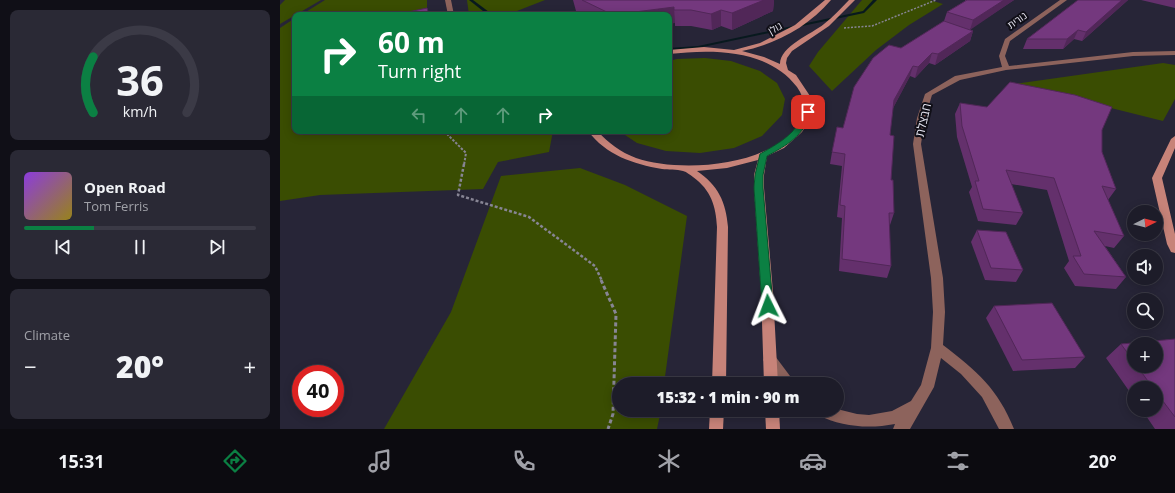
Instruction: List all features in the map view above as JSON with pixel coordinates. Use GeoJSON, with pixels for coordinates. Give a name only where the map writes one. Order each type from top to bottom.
{"type":"FeatureCollection","features":[{"type":"Feature","properties":{"kind":"street"},"geometry":{"type":"LineString","coordinates":[[448,0],[450,12]]}},
{"type":"Feature","properties":{"kind":"street","name":"גולן"},"geometry":{"type":"LineString","coordinates":[[722,50],[746,48],[771,42],[804,21],[828,0]]}},
{"type":"Feature","properties":{"kind":"street"},"geometry":{"type":"LineString","coordinates":[[785,70],[783,63],[788,52],[820,30],[838,15],[852,0]]}},
{"type":"Feature","properties":{"kind":"street","name":"נורית"},"geometry":{"type":"LineString","coordinates":[[1006,68],[1002,56],[1007,40],[1064,0]]}},
{"type":"Feature","properties":{"kind":"street"},"geometry":{"type":"LineString","coordinates":[[595,134],[603,143],[629,158],[664,167],[685,168],[727,166],[763,155],[789,140],[802,126],[808,112],[806,93],[801,84],[785,70],[768,61],[750,55],[722,50],[692,49],[672,52]]}},
{"type":"Feature","properties":{"kind":"street","name":"חבצלת"},"geometry":{"type":"LineString","coordinates":[[900,429],[907,422],[927,387],[937,348],[939,312],[937,278],[917,144],[921,118],[929,94],[958,78],[1006,68],[1133,54],[1175,53]]}},
{"type":"Feature","properties":{"kind":"street"},"geometry":{"type":"LineString","coordinates":[[1175,139],[1157,178],[1172,244],[1175,249]]}},
{"type":"Feature","properties":{"kind":"street"},"geometry":{"type":"LineString","coordinates":[[763,155],[759,175],[759,188],[771,377]]}},
{"type":"Feature","properties":{"kind":"street"},"geometry":{"type":"LineString","coordinates":[[685,168],[700,177],[710,186],[717,198],[721,215],[722,291],[719,377]]}},
{"type":"Feature","properties":{"kind":"street"},"geometry":{"type":"LineString","coordinates":[[937,348],[966,370],[987,392],[1007,429]]}},
{"type":"Feature","properties":{"kind":"street"},"geometry":{"type":"LineString","coordinates":[[770,360],[783,377]]}},
{"type":"Feature","properties":{"kind":"street","name":"חבצלת"},"geometry":{"type":"LineString","coordinates":[[835,417],[851,421],[886,421],[907,412],[916,404]]}},
{"type":"Feature","properties":{"kind":"street"},"geometry":{"type":"LineString","coordinates":[[716,429],[717,417]]}},
{"type":"Feature","properties":{"kind":"street"},"geometry":{"type":"LineString","coordinates":[[772,417],[773,429]]}},
{"type":"Feature","properties":{"kind":"path"},"geometry":{"type":"LineString","coordinates":[[820,30],[872,26],[936,0]]}},
{"type":"Feature","properties":{"kind":"path"},"geometry":{"type":"LineString","coordinates":[[447,134],[466,153],[458,196],[529,217],[595,266],[616,314],[613,414],[608,429]]}},
{"type":"Feature","properties":{"kind":"green space"},"geometry":{"type":"Polygon","coordinates":[[[285,0],[321,0],[300,12],[292,12],[292,17],[280,24],[280,5],[285,0]]]}},
{"type":"Feature","properties":{"kind":"green space"},"geometry":{"type":"Polygon","coordinates":[[[325,0],[427,0],[427,12],[306,12],[325,0]]]}},
{"type":"Feature","properties":{"kind":"green space"},"geometry":{"type":"Polygon","coordinates":[[[467,0],[545,0],[515,12],[469,12],[467,0]]]}},
{"type":"Feature","properties":{"kind":"green space"},"geometry":{"type":"Polygon","coordinates":[[[862,0],[930,0],[943,4],[909,25],[876,50],[832,91],[809,66],[818,52],[862,0]]]}},
{"type":"Feature","properties":{"kind":"green space"},"geometry":{"type":"Polygon","coordinates":[[[292,20],[292,134],[552,134],[549,152],[498,162],[483,189],[320,195],[280,201],[280,28],[292,20]]]}},
{"type":"Feature","properties":{"kind":"green space"},"geometry":{"type":"Polygon","coordinates":[[[705,58],[731,61],[760,71],[777,83],[785,99],[782,115],[762,136],[734,148],[700,153],[666,151],[637,143],[624,134],[672,134],[672,60],[705,58]]]}},
{"type":"Feature","properties":{"kind":"green space"},"geometry":{"type":"Polygon","coordinates":[[[1163,63],[1175,65],[1175,99],[1163,121],[1015,84],[1163,63]]]}},
{"type":"Feature","properties":{"kind":"green space"},"geometry":{"type":"Polygon","coordinates":[[[580,168],[625,185],[687,216],[665,377],[612,377],[612,417],[660,417],[657,429],[384,429],[451,312],[501,176],[580,168]]]}},
{"type":"Feature","properties":{"kind":"building"},"geometry":{"type":"Polygon","coordinates":[[[582,0],[764,0],[732,13],[721,10],[711,14],[691,10],[674,10],[674,7],[635,12],[607,12],[582,0]]]}},
{"type":"Feature","properties":{"kind":"building"},"geometry":{"type":"Polygon","coordinates":[[[967,0],[1004,0],[973,20],[947,12],[967,0]]]}},
{"type":"Feature","properties":{"kind":"building"},"geometry":{"type":"Polygon","coordinates":[[[1078,0],[1122,0],[1086,32],[1078,30],[1067,39],[1027,39],[1078,0]]]}},
{"type":"Feature","properties":{"kind":"building"},"geometry":{"type":"Polygon","coordinates":[[[427,8],[428,12],[408,12],[427,8]]]}},
{"type":"Feature","properties":{"kind":"building"},"geometry":{"type":"Polygon","coordinates":[[[944,21],[973,31],[938,54],[932,53],[918,67],[913,66],[894,100],[890,135],[894,136],[891,180],[893,180],[894,213],[889,213],[891,266],[842,259],[845,206],[840,205],[845,154],[832,152],[837,127],[843,128],[854,87],[873,58],[889,45],[901,48],[944,21]]]}},
{"type":"Feature","properties":{"kind":"building"},"geometry":{"type":"Polygon","coordinates":[[[1010,82],[1075,95],[1112,107],[1102,130],[1102,152],[1116,189],[1102,186],[1124,236],[1094,231],[1126,277],[1084,274],[1073,256],[1081,256],[1054,178],[1006,170],[1023,213],[983,209],[975,181],[979,181],[962,126],[960,103],[987,107],[1010,82]]]}},
{"type":"Feature","properties":{"kind":"building"},"geometry":{"type":"Polygon","coordinates":[[[977,230],[1006,232],[1023,270],[991,268],[977,230]]]}},
{"type":"Feature","properties":{"kind":"building"},"geometry":{"type":"Polygon","coordinates":[[[1052,303],[1085,357],[1022,360],[994,306],[1052,303]]]}},
{"type":"Feature","properties":{"kind":"building"},"geometry":{"type":"Polygon","coordinates":[[[1175,339],[1175,417],[1163,401],[1163,381],[1148,381],[1142,373],[1163,373],[1163,340],[1175,339]]]}},
{"type":"Feature","properties":{"kind":"building"},"geometry":{"type":"Polygon","coordinates":[[[1127,343],[1127,352],[1121,344],[1127,343]]]}},
{"type":"Feature","properties":{"kind":"waterway"},"geometry":{"type":"LineString","coordinates":[[471,0],[487,12]]}},
{"type":"Feature","properties":{"kind":"waterway"},"geometry":{"type":"LineString","coordinates":[[672,49],[698,47],[864,12],[875,0]]}},
{"type":"Feature","properties":{"kind":"route"},"geometry":{"type":"LineString","coordinates":[[768,306],[759,188],[759,175],[763,155],[778,148],[789,140],[805,122],[808,112]]}}]}
